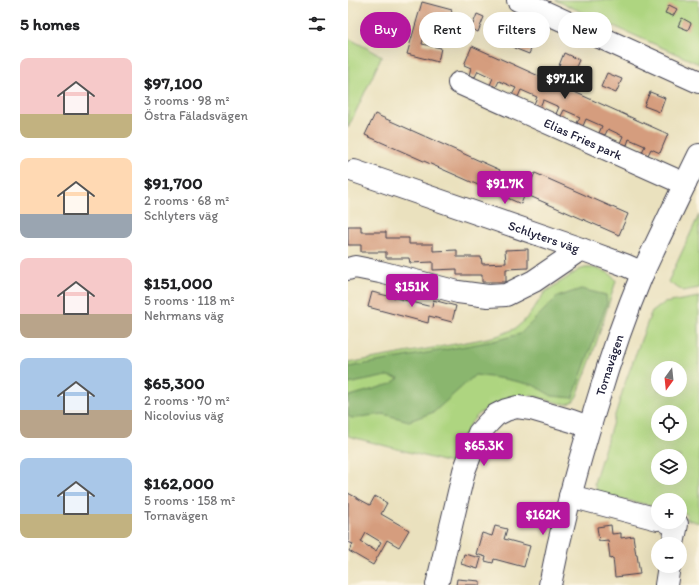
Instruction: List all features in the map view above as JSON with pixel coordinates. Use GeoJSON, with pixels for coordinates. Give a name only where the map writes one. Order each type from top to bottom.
{"type":"FeatureCollection","features":[{"type":"Feature","properties":{"kind":"street"},"geometry":{"type":"LineString","coordinates":[[518,0],[699,82]]}},
{"type":"Feature","properties":{"kind":"street","name":"Elias Fries park"},"geometry":{"type":"LineString","coordinates":[[459,83],[685,184]]}},
{"type":"Feature","properties":{"kind":"street","name":"Tornavägen"},"geometry":{"type":"LineString","coordinates":[[550,585],[556,552],[589,427],[620,332],[643,273],[699,155]]}},
{"type":"Feature","properties":{"kind":"street","name":"Schlyters väg"},"geometry":{"type":"LineString","coordinates":[[354,171],[581,249],[643,273]]}},
{"type":"Feature","properties":{"kind":"street"},"geometry":{"type":"LineString","coordinates":[[348,269],[355,268],[380,272],[458,292],[488,296],[506,295],[534,281],[581,249]]}},
{"type":"Feature","properties":{"kind":"street"},"geometry":{"type":"LineString","coordinates":[[437,585],[464,471],[479,433],[489,422],[496,415],[517,407],[531,409],[589,427]]}},
{"type":"Feature","properties":{"kind":"street"},"geometry":{"type":"LineString","coordinates":[[570,496],[651,521]]}},
{"type":"Feature","properties":{"kind":"street"},"geometry":{"type":"LineString","coordinates":[[666,585],[668,573]]}},
{"type":"Feature","properties":{"kind":"green space"},"geometry":{"type":"Polygon","coordinates":[[[555,0],[699,0],[699,64],[612,25],[612,12],[582,12],[555,0]]]}},
{"type":"Feature","properties":{"kind":"green space"},"geometry":{"type":"Polygon","coordinates":[[[348,38],[360,44],[360,48],[367,48],[382,56],[348,128],[348,38]]]}},
{"type":"Feature","properties":{"kind":"green space"},"geometry":{"type":"Polygon","coordinates":[[[699,215],[699,288],[683,291],[668,282],[699,215]]]}},
{"type":"Feature","properties":{"kind":"green space"},"geometry":{"type":"Polygon","coordinates":[[[585,268],[603,270],[611,275],[616,281],[592,356],[577,396],[572,402],[565,404],[532,396],[524,396],[513,398],[491,406],[475,418],[465,432],[454,464],[348,436],[348,363],[473,341],[497,336],[507,332],[516,328],[523,322],[545,292],[579,270],[585,268]]]}},
{"type":"Feature","properties":{"kind":"green space"},"geometry":{"type":"Polygon","coordinates":[[[581,289],[606,295],[607,303],[573,398],[552,396],[533,385],[475,375],[434,412],[409,421],[383,414],[351,418],[348,415],[348,398],[350,396],[391,384],[399,378],[387,376],[348,384],[348,367],[493,341],[520,334],[557,297],[581,289]]]}},
{"type":"Feature","properties":{"kind":"green space"},"geometry":{"type":"Polygon","coordinates":[[[699,297],[699,523],[687,519],[687,493],[651,493],[651,505],[594,493],[596,488],[594,484],[596,476],[626,380],[651,313],[664,303],[699,297]]]}},
{"type":"Feature","properties":{"kind":"building"},"geometry":{"type":"Polygon","coordinates":[[[422,2],[452,10],[452,12],[419,12],[422,2]]]}},
{"type":"Feature","properties":{"kind":"building"},"geometry":{"type":"Polygon","coordinates":[[[669,5],[677,9],[673,16],[665,13],[669,5]]]}},
{"type":"Feature","properties":{"kind":"building"},"geometry":{"type":"Polygon","coordinates":[[[419,12],[419,48],[441,48],[438,62],[407,54],[409,48],[411,48],[411,40],[419,12]]]}},
{"type":"Feature","properties":{"kind":"building"},"geometry":{"type":"Polygon","coordinates":[[[477,14],[483,17],[478,32],[475,31],[475,19],[477,14]]]}},
{"type":"Feature","properties":{"kind":"building"},"geometry":{"type":"Polygon","coordinates":[[[682,18],[691,23],[688,30],[678,26],[682,18]]]}},
{"type":"Feature","properties":{"kind":"building"},"geometry":{"type":"Polygon","coordinates":[[[475,47],[668,134],[660,153],[651,149],[648,155],[642,152],[645,146],[629,139],[627,145],[620,143],[623,136],[608,129],[605,135],[599,133],[602,126],[586,119],[583,126],[577,123],[580,117],[564,110],[561,116],[556,114],[559,107],[543,100],[540,107],[534,104],[537,97],[521,90],[518,97],[512,95],[516,88],[499,81],[496,87],[490,85],[493,78],[478,71],[475,77],[469,75],[471,68],[464,65],[471,48],[475,47]]]}},
{"type":"Feature","properties":{"kind":"building"},"geometry":{"type":"Polygon","coordinates":[[[514,48],[532,48],[529,54],[514,48]]]}},
{"type":"Feature","properties":{"kind":"building"},"geometry":{"type":"Polygon","coordinates":[[[564,53],[579,60],[573,74],[558,68],[564,53]]]}},
{"type":"Feature","properties":{"kind":"building"},"geometry":{"type":"Polygon","coordinates":[[[607,73],[622,79],[616,93],[601,87],[607,73]]]}},
{"type":"Feature","properties":{"kind":"building"},"geometry":{"type":"Polygon","coordinates":[[[650,92],[665,98],[660,112],[644,106],[650,92]]]}},
{"type":"Feature","properties":{"kind":"building"},"geometry":{"type":"Polygon","coordinates":[[[375,114],[500,170],[497,177],[527,190],[535,173],[628,214],[619,235],[525,194],[521,204],[365,135],[375,114]]]}},
{"type":"Feature","properties":{"kind":"building"},"geometry":{"type":"Polygon","coordinates":[[[348,226],[361,226],[361,232],[386,232],[386,238],[409,238],[409,244],[433,244],[433,251],[457,250],[457,257],[481,257],[482,264],[506,263],[505,250],[528,249],[528,268],[506,269],[506,282],[482,282],[482,275],[457,275],[457,269],[433,270],[433,262],[410,263],[409,258],[386,258],[386,252],[361,252],[361,245],[348,245],[348,226]]]}},
{"type":"Feature","properties":{"kind":"building"},"geometry":{"type":"Polygon","coordinates":[[[372,292],[432,307],[433,300],[456,306],[452,322],[429,316],[428,323],[368,307],[372,292]]]}},
{"type":"Feature","properties":{"kind":"building"},"geometry":{"type":"Polygon","coordinates":[[[348,493],[370,505],[375,496],[387,503],[381,514],[409,530],[399,547],[387,540],[373,565],[349,551],[353,544],[348,542],[348,493]],[[366,533],[361,542],[376,551],[381,542],[366,533]]]}},
{"type":"Feature","properties":{"kind":"building"},"geometry":{"type":"Polygon","coordinates":[[[611,525],[612,534],[621,533],[621,538],[633,536],[640,574],[615,577],[613,558],[610,559],[608,540],[599,541],[597,527],[611,525]]]}},
{"type":"Feature","properties":{"kind":"building"},"geometry":{"type":"Polygon","coordinates":[[[495,526],[507,529],[504,539],[530,546],[524,567],[494,559],[493,563],[485,561],[486,557],[476,554],[482,533],[492,536],[495,526]]]}},
{"type":"Feature","properties":{"kind":"building"},"geometry":{"type":"Polygon","coordinates":[[[464,554],[481,558],[478,569],[461,564],[464,554]]]}},
{"type":"Feature","properties":{"kind":"building"},"geometry":{"type":"Polygon","coordinates":[[[457,579],[480,581],[480,585],[456,585],[457,579]]]}}]}
